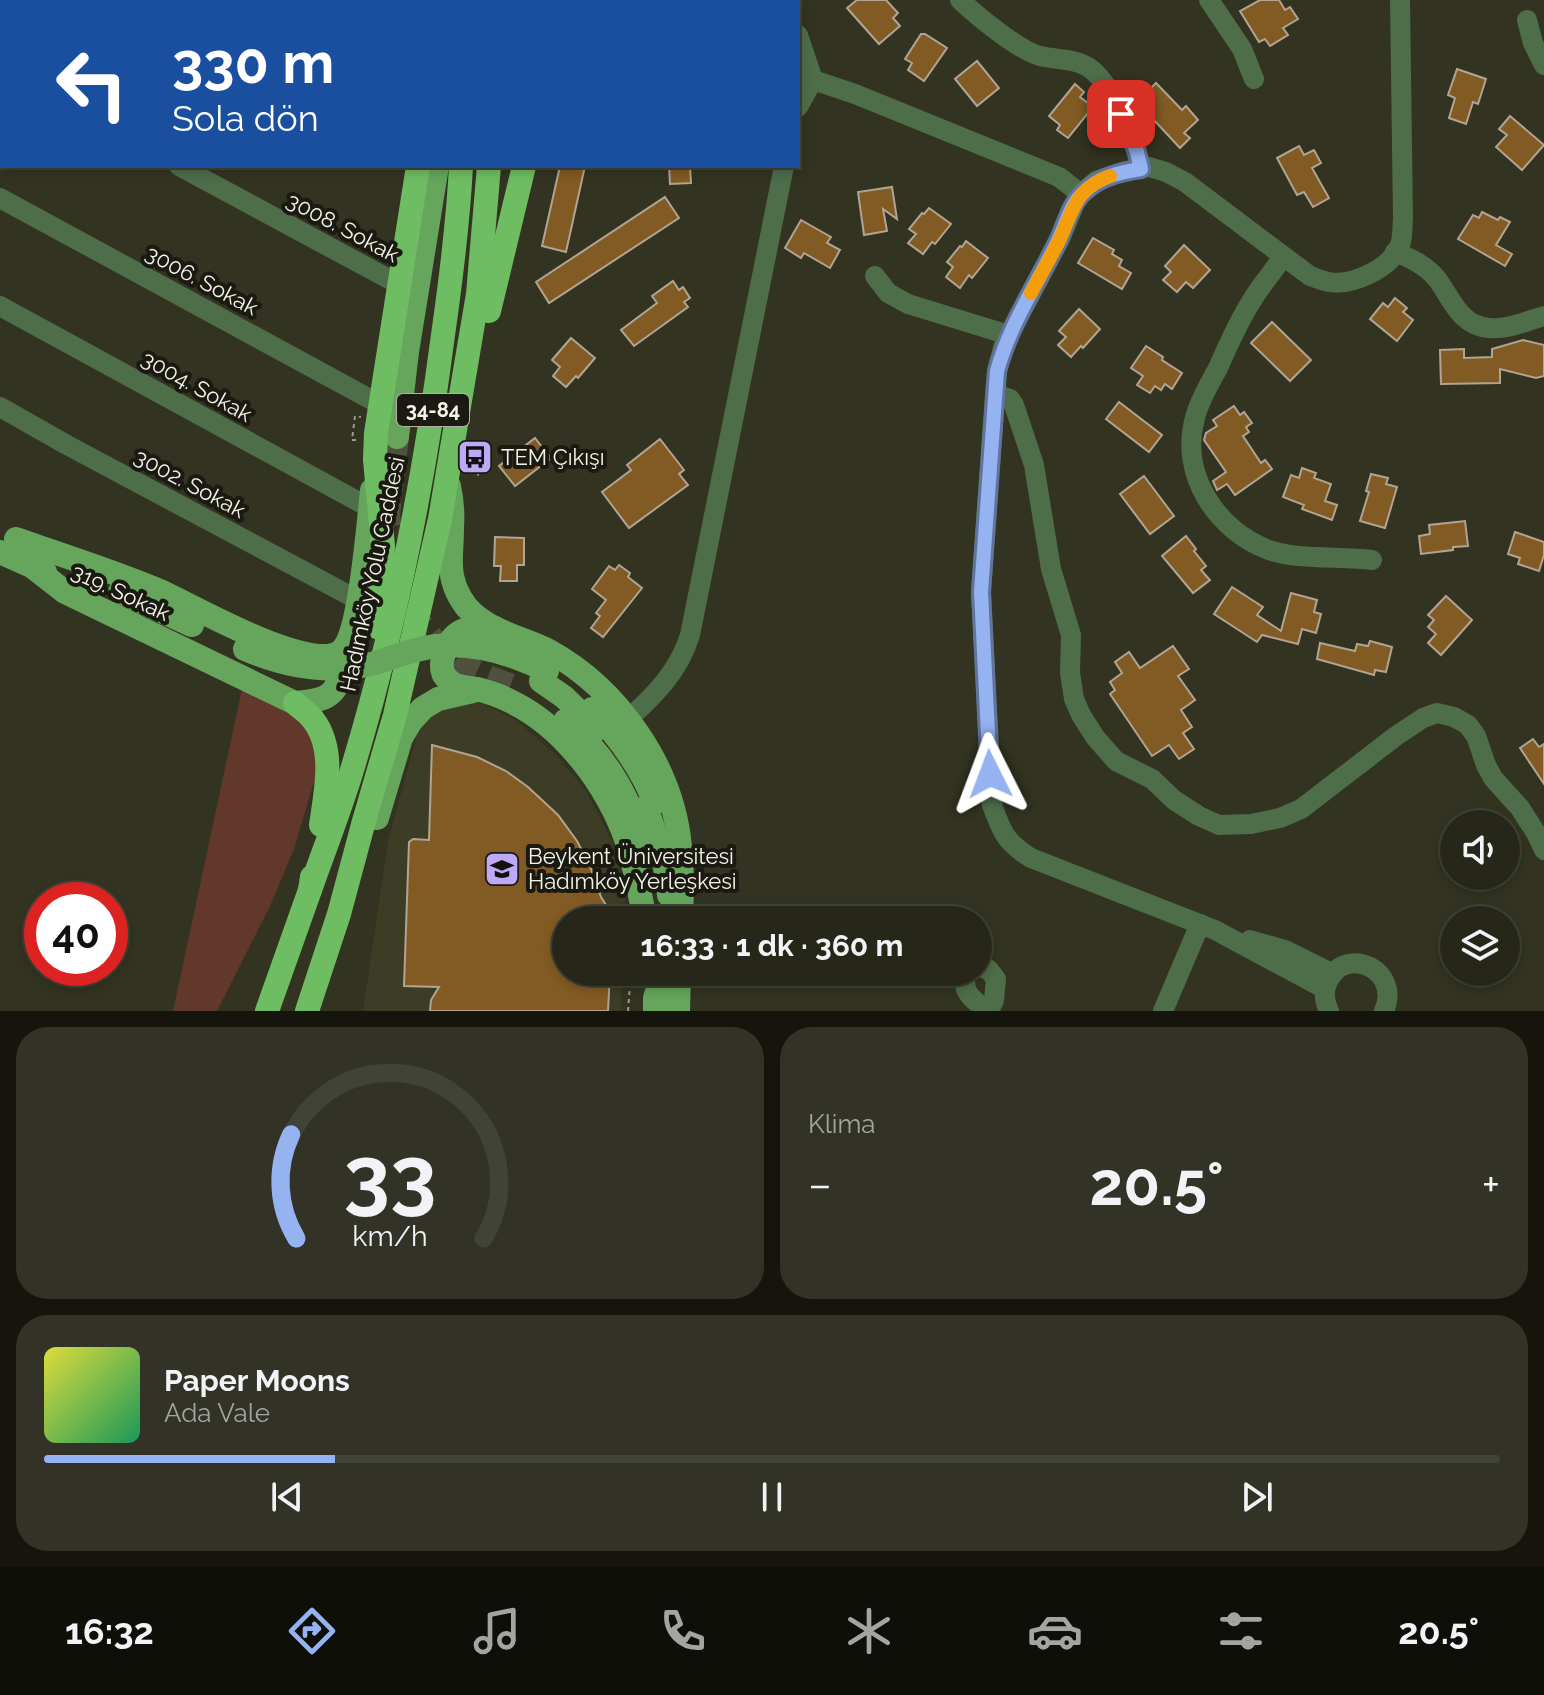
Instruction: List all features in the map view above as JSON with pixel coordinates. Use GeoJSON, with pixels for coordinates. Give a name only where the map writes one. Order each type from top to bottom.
{"type":"FeatureCollection","features":[{"type":"Feature","properties":{"kind":"highway"},"geometry":{"type":"LineString","coordinates":[[384,651],[378,623],[383,546],[375,460],[418,168]]}},
{"type":"Feature","properties":{"kind":"highway","name":"Hadımköy Yolu Caddesi"},"geometry":{"type":"LineString","coordinates":[[310,890],[351,771],[402,575],[431,427],[452,276],[461,168]]}},
{"type":"Feature","properties":{"kind":"highway","name":"34-84"},"geometry":{"type":"LineString","coordinates":[[349,876],[405,671],[437,532],[478,294],[489,168]]}},
{"type":"Feature","properties":{"kind":"highway"},"geometry":{"type":"LineString","coordinates":[[464,377],[488,314],[524,168]]}},
{"type":"Feature","properties":{"kind":"highway"},"geometry":{"type":"LineString","coordinates":[[267,1011],[310,890],[327,792],[324,741],[309,715],[295,703]]}},
{"type":"Feature","properties":{"kind":"highway"},"geometry":{"type":"LineString","coordinates":[[307,1011],[349,876]]}},
{"type":"Feature","properties":{"kind":"main road"},"geometry":{"type":"LineString","coordinates":[[397,437],[407,352],[437,168]]}},
{"type":"Feature","properties":{"kind":"main road"},"geometry":{"type":"LineString","coordinates":[[5,540],[160,591],[260,641],[293,651],[329,656],[341,651],[350,637],[358,600],[375,460]]}},
{"type":"Feature","properties":{"kind":"main road"},"geometry":{"type":"LineString","coordinates":[[448,474],[452,502],[450,570],[464,604],[484,622],[550,652],[575,668],[615,705],[643,739],[655,760],[674,815],[680,846],[681,906]]}},
{"type":"Feature","properties":{"kind":"main road","name":"319. Sokak"},"geometry":{"type":"LineString","coordinates":[[5,540],[33,567],[243,654]]}},
{"type":"Feature","properties":{"kind":"main road","name":"319. Sokak"},"geometry":{"type":"LineString","coordinates":[[5,540],[65,566],[243,654]]}},
{"type":"Feature","properties":{"kind":"main road"},"geometry":{"type":"LineString","coordinates":[[33,567],[65,592],[295,703],[327,697],[336,689],[339,674],[336,663],[329,656]]}},
{"type":"Feature","properties":{"kind":"main road"},"geometry":{"type":"LineString","coordinates":[[497,628],[463,630],[452,638],[442,660],[446,679],[453,684],[512,702],[541,720],[573,751],[616,816],[627,843],[642,906]]}},
{"type":"Feature","properties":{"kind":"main road"},"geometry":{"type":"LineString","coordinates":[[243,654],[267,670],[335,680],[386,671],[432,658],[480,657],[544,676],[587,704],[632,756],[648,785],[681,869]]}},
{"type":"Feature","properties":{"kind":"main road"},"geometry":{"type":"LineString","coordinates":[[544,676],[614,747],[638,790],[664,860],[669,906]]}},
{"type":"Feature","properties":{"kind":"main road"},"geometry":{"type":"LineString","coordinates":[[517,688],[569,724],[608,766],[634,814],[645,845],[655,906]]}},
{"type":"Feature","properties":{"kind":"main road"},"geometry":{"type":"LineString","coordinates":[[349,876],[375,823],[401,738],[411,721],[423,708],[438,699],[480,690]]}},
{"type":"Feature","properties":{"kind":"main road"},"geometry":{"type":"LineString","coordinates":[[678,1011],[679,986]]}},
{"type":"Feature","properties":{"kind":"street"},"geometry":{"type":"LineString","coordinates":[[960,0],[1026,50],[1087,66],[1100,78],[1129,130],[1141,169]]}},
{"type":"Feature","properties":{"kind":"street"},"geometry":{"type":"LineString","coordinates":[[1209,0],[1242,49],[1254,79]]}},
{"type":"Feature","properties":{"kind":"street"},"geometry":{"type":"LineString","coordinates":[[1329,981],[1207,927],[1031,858],[1014,847],[1002,830],[992,805],[981,592],[995,394],[1004,344],[1060,239],[1075,203],[1096,181],[1125,171],[1149,167],[1185,182],[1310,276],[1329,282],[1350,282],[1365,277],[1388,261],[1400,245],[1403,219],[1400,0]]}},
{"type":"Feature","properties":{"kind":"street"},"geometry":{"type":"LineString","coordinates":[[1527,20],[1533,43],[1544,65]]}},
{"type":"Feature","properties":{"kind":"street"},"geometry":{"type":"LineString","coordinates":[[800,41],[813,80],[800,103]]}},
{"type":"Feature","properties":{"kind":"street"},"geometry":{"type":"LineString","coordinates":[[813,80],[1059,177],[1081,194]]}},
{"type":"Feature","properties":{"kind":"street","name":"3008. Sokak"},"geometry":{"type":"LineString","coordinates":[[183,168],[400,285]]}},
{"type":"Feature","properties":{"kind":"street"},"geometry":{"type":"LineString","coordinates":[[627,720],[660,690],[686,649],[690,635],[784,168]]}},
{"type":"Feature","properties":{"kind":"street","name":"3006. Sokak"},"geometry":{"type":"LineString","coordinates":[[0,198],[381,405]]}},
{"type":"Feature","properties":{"kind":"street"},"geometry":{"type":"LineString","coordinates":[[1395,252],[1425,267],[1453,305],[1475,326],[1491,329],[1506,327],[1544,316]]}},
{"type":"Feature","properties":{"kind":"street"},"geometry":{"type":"LineString","coordinates":[[1283,257],[1251,301],[1195,418],[1191,443],[1193,469],[1221,518],[1243,537],[1271,551],[1372,560]]}},
{"type":"Feature","properties":{"kind":"street"},"geometry":{"type":"LineString","coordinates":[[875,276],[888,293],[908,304],[1009,335]]}},
{"type":"Feature","properties":{"kind":"street","name":"3004. Sokak"},"geometry":{"type":"LineString","coordinates":[[0,306],[370,508]]}},
{"type":"Feature","properties":{"kind":"street"},"geometry":{"type":"LineString","coordinates":[[995,394],[1010,399],[1014,405],[1034,465],[1051,569],[1071,635],[1070,673],[1074,699],[1095,737],[1116,761],[1152,779],[1174,800],[1199,816],[1219,825],[1251,824],[1280,818],[1301,809],[1396,736],[1423,718],[1437,713],[1454,717],[1468,725],[1476,736],[1493,778],[1520,808],[1544,850]]}},
{"type":"Feature","properties":{"kind":"street","name":"3002. Sokak"},"geometry":{"type":"LineString","coordinates":[[0,407],[358,600]]}},
{"type":"Feature","properties":{"kind":"street"},"geometry":{"type":"LineString","coordinates":[[1163,1011],[1207,927]]}},
{"type":"Feature","properties":{"kind":"street"},"geometry":{"type":"LineString","coordinates":[[1329,1011],[1324,996],[1329,981],[1339,968],[1360,963],[1379,972],[1385,981],[1388,992],[1384,1011]]}},
{"type":"Feature","properties":{"kind":"street"},"geometry":{"type":"LineString","coordinates":[[965,986],[977,1003],[989,1011],[994,1000],[996,979],[992,974]]}},
{"type":"Feature","properties":{"kind":"path"},"geometry":{"type":"LineString","coordinates":[[352,440],[355,416],[361,417],[360,427]]}},
{"type":"Feature","properties":{"kind":"path"},"geometry":{"type":"LineString","coordinates":[[628,1011],[630,986]]}},
{"type":"Feature","properties":{"kind":"shaded area"},"geometry":{"type":"Polygon","coordinates":[[[243,684],[302,718],[317,745],[317,772],[294,849],[270,906],[217,1011],[173,1011],[243,684]]]}},
{"type":"Feature","properties":{"kind":"shaded area","name":"Beykent Üniversitesi Hadımköy Yerleşkesi"},"geometry":{"type":"Polygon","coordinates":[[[472,701],[517,721],[555,754],[585,789],[613,843],[625,895],[625,906],[552,906],[552,986],[622,986],[621,1011],[363,1011],[388,841],[420,724],[443,707],[472,701]]]}},
{"type":"Feature","properties":{"kind":"building"},"geometry":{"type":"Polygon","coordinates":[[[857,0],[886,0],[898,13],[893,18],[900,26],[879,44],[847,8],[857,0]]]}},
{"type":"Feature","properties":{"kind":"building"},"geometry":{"type":"Polygon","coordinates":[[[1260,0],[1279,0],[1285,10],[1290,7],[1298,19],[1283,28],[1288,35],[1270,46],[1265,39],[1259,42],[1240,11],[1260,0]]]}},
{"type":"Feature","properties":{"kind":"building"},"geometry":{"type":"Polygon","coordinates":[[[921,34],[947,48],[924,81],[908,70],[912,63],[905,59],[921,34]]]}},
{"type":"Feature","properties":{"kind":"building"},"geometry":{"type":"Polygon","coordinates":[[[977,61],[999,88],[977,106],[955,79],[977,61]]]}},
{"type":"Feature","properties":{"kind":"building"},"geometry":{"type":"Polygon","coordinates":[[[1457,69],[1486,79],[1478,104],[1473,102],[1466,124],[1449,118],[1455,98],[1448,95],[1457,69]]]}},
{"type":"Feature","properties":{"kind":"building"},"geometry":{"type":"Polygon","coordinates":[[[1156,83],[1182,110],[1186,106],[1198,120],[1184,133],[1190,138],[1180,148],[1137,102],[1156,83]]]}},
{"type":"Feature","properties":{"kind":"building"},"geometry":{"type":"Polygon","coordinates":[[[1075,84],[1084,92],[1080,97],[1093,107],[1068,138],[1057,130],[1060,125],[1049,116],[1075,84]]]}},
{"type":"Feature","properties":{"kind":"building"},"geometry":{"type":"Polygon","coordinates":[[[1510,116],[1544,145],[1522,170],[1496,147],[1507,135],[1499,129],[1510,116]]]}},
{"type":"Feature","properties":{"kind":"building"},"geometry":{"type":"Polygon","coordinates":[[[1299,146],[1304,155],[1314,150],[1321,163],[1312,168],[1329,198],[1313,207],[1304,192],[1297,195],[1277,158],[1299,146]]]}},
{"type":"Feature","properties":{"kind":"building"},"geometry":{"type":"Polygon","coordinates":[[[560,168],[585,168],[566,252],[542,246],[560,168]]]}},
{"type":"Feature","properties":{"kind":"building"},"geometry":{"type":"Polygon","coordinates":[[[669,168],[690,168],[691,183],[670,184],[669,168]]]}},
{"type":"Feature","properties":{"kind":"building"},"geometry":{"type":"Polygon","coordinates":[[[892,187],[897,219],[883,209],[887,231],[864,235],[858,192],[892,187]]]}},
{"type":"Feature","properties":{"kind":"building"},"geometry":{"type":"Polygon","coordinates":[[[665,197],[679,218],[549,303],[536,282],[665,197]]]}},
{"type":"Feature","properties":{"kind":"building"},"geometry":{"type":"Polygon","coordinates":[[[929,208],[951,224],[923,254],[908,243],[916,234],[909,229],[929,208]]]}},
{"type":"Feature","properties":{"kind":"building"},"geometry":{"type":"Polygon","coordinates":[[[1482,212],[1510,222],[1496,245],[1512,254],[1505,266],[1458,239],[1473,215],[1479,218],[1482,212]]]}},
{"type":"Feature","properties":{"kind":"building"},"geometry":{"type":"Polygon","coordinates":[[[801,220],[831,237],[827,243],[840,250],[830,268],[804,253],[801,258],[785,248],[801,220]]]}},
{"type":"Feature","properties":{"kind":"building"},"geometry":{"type":"Polygon","coordinates":[[[1093,238],[1114,250],[1112,254],[1122,260],[1119,266],[1131,273],[1122,289],[1078,263],[1093,238]]]}},
{"type":"Feature","properties":{"kind":"building"},"geometry":{"type":"Polygon","coordinates":[[[966,241],[988,258],[960,288],[946,277],[953,267],[947,262],[966,241]]]}},
{"type":"Feature","properties":{"kind":"building"},"geometry":{"type":"Polygon","coordinates":[[[1184,245],[1210,270],[1193,288],[1186,282],[1177,292],[1163,280],[1171,272],[1165,266],[1184,245]]]}},
{"type":"Feature","properties":{"kind":"building"},"geometry":{"type":"Polygon","coordinates":[[[673,281],[679,290],[683,287],[690,298],[684,302],[688,307],[634,346],[621,330],[657,303],[652,296],[673,281]]]}},
{"type":"Feature","properties":{"kind":"building"},"geometry":{"type":"Polygon","coordinates":[[[1395,298],[1407,308],[1403,312],[1413,320],[1397,341],[1370,319],[1383,303],[1388,307],[1395,298]]]}},
{"type":"Feature","properties":{"kind":"building"},"geometry":{"type":"Polygon","coordinates":[[[1079,309],[1100,329],[1071,357],[1058,345],[1066,337],[1059,331],[1079,309]]]}},
{"type":"Feature","properties":{"kind":"building"},"geometry":{"type":"Polygon","coordinates":[[[1272,322],[1311,360],[1290,381],[1251,343],[1272,322]]]}},
{"type":"Feature","properties":{"kind":"building"},"geometry":{"type":"Polygon","coordinates":[[[571,338],[595,358],[566,387],[553,376],[560,367],[552,360],[571,338]]]}},
{"type":"Feature","properties":{"kind":"building"},"geometry":{"type":"Polygon","coordinates":[[[1523,340],[1544,345],[1544,376],[1536,378],[1500,369],[1500,383],[1441,384],[1440,350],[1464,349],[1464,358],[1492,357],[1492,349],[1523,340]]]}},
{"type":"Feature","properties":{"kind":"building"},"geometry":{"type":"Polygon","coordinates":[[[1146,346],[1182,373],[1172,389],[1165,384],[1161,390],[1155,386],[1150,393],[1137,385],[1143,376],[1131,368],[1146,346]]]}},
{"type":"Feature","properties":{"kind":"building"},"geometry":{"type":"Polygon","coordinates":[[[1119,402],[1162,435],[1149,452],[1106,419],[1119,402]]]}},
{"type":"Feature","properties":{"kind":"building"},"geometry":{"type":"Polygon","coordinates":[[[1234,406],[1240,415],[1244,412],[1252,423],[1246,427],[1249,432],[1243,436],[1261,463],[1265,460],[1272,469],[1235,495],[1227,484],[1217,490],[1213,481],[1226,472],[1204,440],[1206,433],[1217,426],[1213,420],[1234,406]]]}},
{"type":"Feature","properties":{"kind":"building"},"geometry":{"type":"Polygon","coordinates":[[[535,438],[551,458],[515,486],[499,466],[535,438]]]}},
{"type":"Feature","properties":{"kind":"building"},"geometry":{"type":"Polygon","coordinates":[[[660,439],[684,470],[679,474],[688,485],[629,528],[602,492],[631,470],[627,465],[660,439]]]}},
{"type":"Feature","properties":{"kind":"building"},"geometry":{"type":"Polygon","coordinates":[[[1302,468],[1316,473],[1314,478],[1331,484],[1325,501],[1337,505],[1332,520],[1302,509],[1304,505],[1283,497],[1291,475],[1299,478],[1302,468]]]}},
{"type":"Feature","properties":{"kind":"building"},"geometry":{"type":"Polygon","coordinates":[[[1371,474],[1388,478],[1386,484],[1397,487],[1385,528],[1360,521],[1371,474]]]}},
{"type":"Feature","properties":{"kind":"building"},"geometry":{"type":"Polygon","coordinates":[[[1144,476],[1174,516],[1150,534],[1120,494],[1144,476]]]}},
{"type":"Feature","properties":{"kind":"building"},"geometry":{"type":"Polygon","coordinates":[[[1465,521],[1468,546],[1421,554],[1419,536],[1430,534],[1429,525],[1465,521]]]}},
{"type":"Feature","properties":{"kind":"building"},"geometry":{"type":"Polygon","coordinates":[[[1515,532],[1544,542],[1539,571],[1518,564],[1520,558],[1508,554],[1515,532]]]}},
{"type":"Feature","properties":{"kind":"building"},"geometry":{"type":"Polygon","coordinates":[[[1186,536],[1206,566],[1201,570],[1210,580],[1193,593],[1162,556],[1186,536]]]}},
{"type":"Feature","properties":{"kind":"building"},"geometry":{"type":"Polygon","coordinates":[[[495,537],[524,538],[524,565],[517,565],[517,581],[500,581],[501,566],[494,566],[495,537]]]}},
{"type":"Feature","properties":{"kind":"building"},"geometry":{"type":"Polygon","coordinates":[[[619,565],[642,588],[603,637],[591,628],[600,616],[596,613],[606,600],[592,589],[609,566],[615,570],[619,565]]]}},
{"type":"Feature","properties":{"kind":"building"},"geometry":{"type":"Polygon","coordinates":[[[1232,587],[1263,607],[1257,615],[1281,631],[1291,593],[1317,600],[1314,612],[1321,614],[1316,633],[1302,629],[1298,644],[1262,635],[1257,642],[1214,614],[1232,587]]]}},
{"type":"Feature","properties":{"kind":"building"},"geometry":{"type":"Polygon","coordinates":[[[1446,596],[1472,620],[1441,655],[1428,643],[1436,634],[1428,627],[1434,620],[1428,615],[1446,596]]]}},
{"type":"Feature","properties":{"kind":"building"},"geometry":{"type":"Polygon","coordinates":[[[1370,641],[1392,647],[1386,672],[1375,670],[1374,675],[1317,659],[1320,643],[1355,651],[1357,644],[1368,646],[1370,641]]]}},
{"type":"Feature","properties":{"kind":"building"},"geometry":{"type":"Polygon","coordinates":[[[1173,646],[1189,669],[1178,676],[1195,700],[1181,710],[1192,727],[1183,733],[1194,749],[1179,759],[1169,745],[1152,756],[1110,694],[1115,690],[1110,682],[1122,673],[1115,662],[1129,652],[1140,668],[1173,646]]]}},
{"type":"Feature","properties":{"kind":"building"},"geometry":{"type":"Polygon","coordinates":[[[1533,739],[1539,747],[1544,744],[1544,784],[1520,748],[1533,739]]]}},
{"type":"Feature","properties":{"kind":"building","name":"Beykent Üniversitesi Hadımköy Yerleşkesi"},"geometry":{"type":"Polygon","coordinates":[[[432,745],[477,757],[506,771],[558,815],[577,841],[607,906],[552,906],[552,986],[609,986],[608,1011],[430,1011],[431,1000],[439,987],[404,986],[409,842],[413,839],[429,840],[432,745]]]}},
{"type":"Feature","properties":{"kind":"tunnel"},"geometry":{"type":"LineString","coordinates":[[389,526],[397,437]]}},
{"type":"Feature","properties":{"kind":"tunnel"},"geometry":{"type":"LineString","coordinates":[[408,607],[432,639],[456,661],[517,688]]}},
{"type":"Feature","properties":{"kind":"slow traffic"},"geometry":{"type":"LineString","coordinates":[[1031,293],[1081,194],[1096,181],[1110,176]]}},
{"type":"Feature","properties":{"kind":"place","name":"TEM Çıkışı"},"geometry":{"type":"Point","coordinates":[475,457]}},
{"type":"Feature","properties":{"kind":"place","name":"Beykent Üniversitesi Hadımköy Yerleşkesi"},"geometry":{"type":"Point","coordinates":[502,869]}},
{"type":"Feature","properties":{"kind":"route"},"geometry":{"type":"LineString","coordinates":[[990,774],[981,592],[997,371],[1004,344],[1081,194],[1096,181],[1141,169],[1121,114]]}}]}
